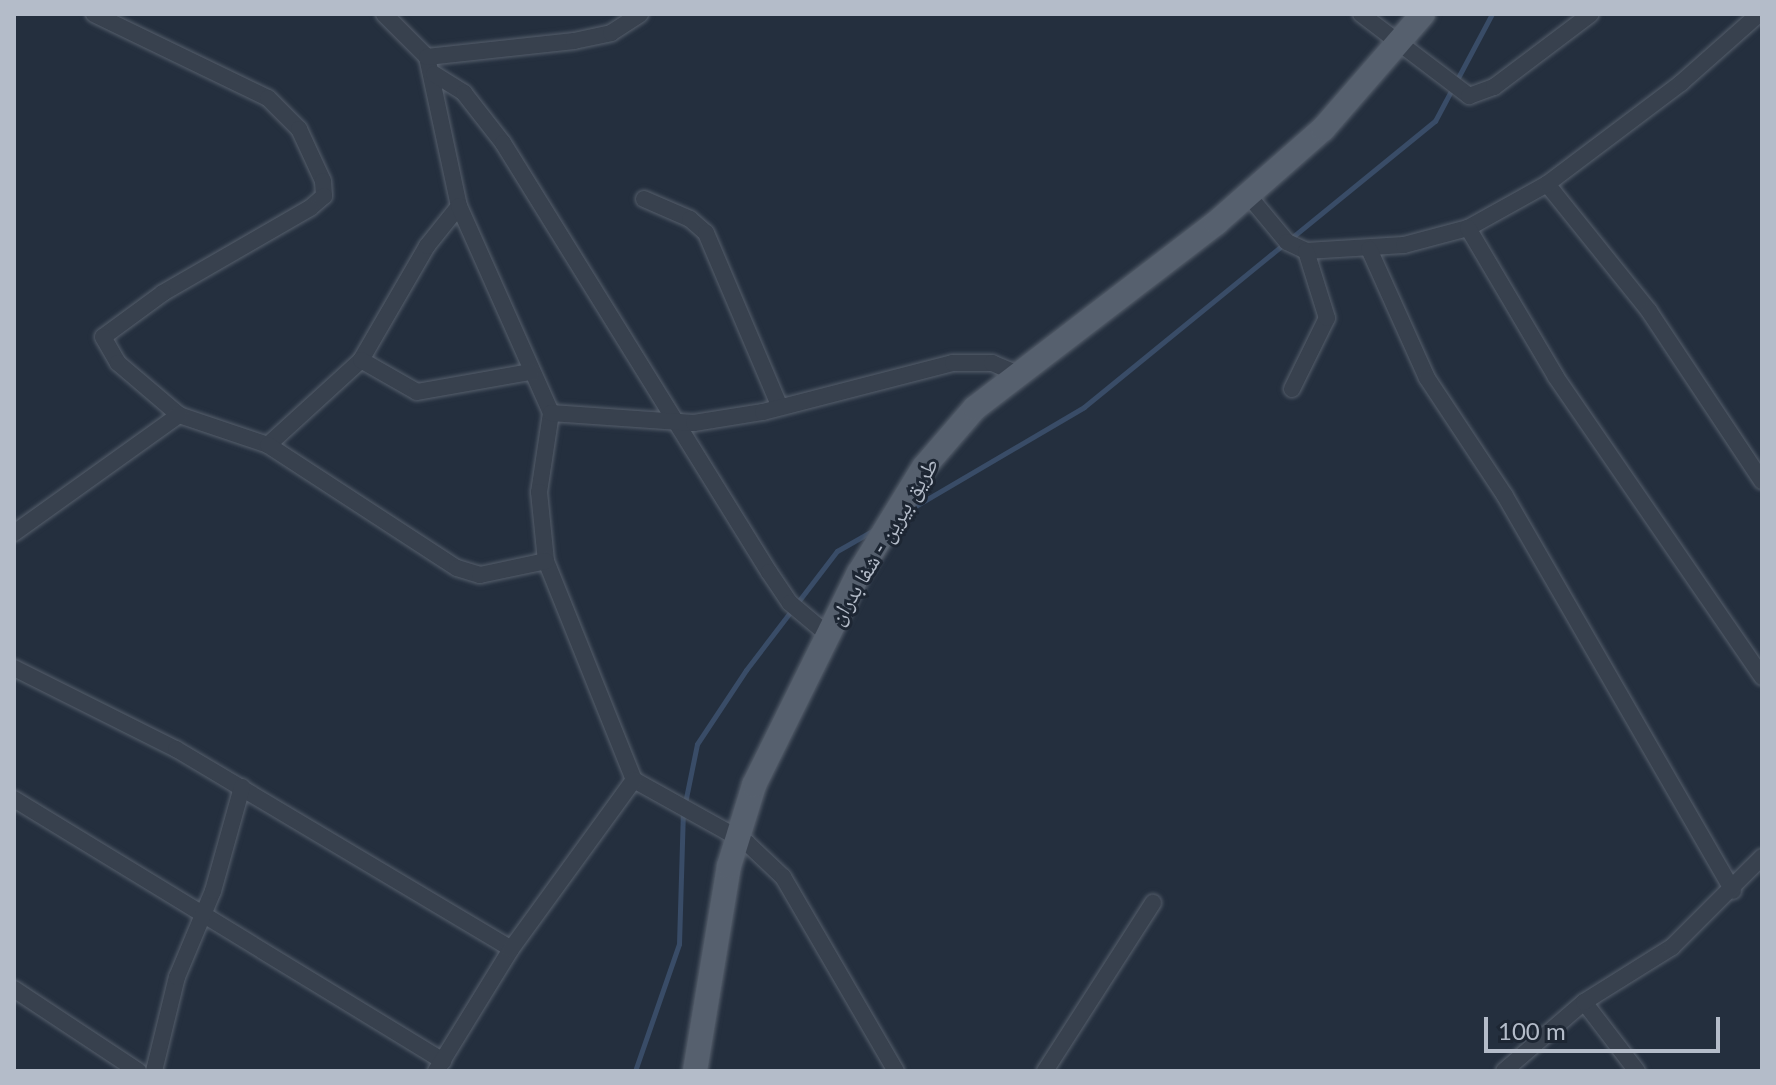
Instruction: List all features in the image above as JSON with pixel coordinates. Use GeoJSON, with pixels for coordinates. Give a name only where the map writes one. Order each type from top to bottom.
{"type":"FeatureCollection","features":[{"type":"Feature","properties":{"kind":"main road","name":"طريق بيرين - شفا بدران"},"geometry":{"type":"LineString","coordinates":[[695,1071],[736,838],[769,748],[827,634],[924,467],[975,408],[1248,195],[1323,129],[1401,44],[1423,14]]}},
{"type":"Feature","properties":{"kind":"street"},"geometry":{"type":"LineString","coordinates":[[94,14],[279,106],[311,149],[323,181],[324,196],[310,208],[163,293],[103,337],[118,363],[179,415],[268,445],[457,568],[480,575],[546,561]]}},
{"type":"Feature","properties":{"kind":"street"},"geometry":{"type":"LineString","coordinates":[[384,14],[427,57],[434,74],[459,206],[551,413],[539,492],[546,561],[634,780],[736,838],[783,877],[896,1071]]}},
{"type":"Feature","properties":{"kind":"street"},"geometry":{"type":"LineString","coordinates":[[427,57],[574,41],[611,33],[640,14]]}},
{"type":"Feature","properties":{"kind":"street"},"geometry":{"type":"LineString","coordinates":[[1361,14],[1455,89],[1475,96],[1591,14]]}},
{"type":"Feature","properties":{"kind":"street"},"geometry":{"type":"LineString","coordinates":[[1248,195],[1287,242],[1306,251],[1369,249],[1468,228],[1547,184],[1681,83],[1759,14]]}},
{"type":"Feature","properties":{"kind":"street"},"geometry":{"type":"LineString","coordinates":[[434,74],[464,93],[503,143],[790,603],[827,634]]}},
{"type":"Feature","properties":{"kind":"street"},"geometry":{"type":"LineString","coordinates":[[1547,184],[1649,311],[1762,481]]}},
{"type":"Feature","properties":{"kind":"street"},"geometry":{"type":"LineString","coordinates":[[644,199],[690,219],[706,233],[779,405]]}},
{"type":"Feature","properties":{"kind":"street"},"geometry":{"type":"LineString","coordinates":[[268,445],[361,360],[427,246],[459,206]]}},
{"type":"Feature","properties":{"kind":"street"},"geometry":{"type":"LineString","coordinates":[[1468,228],[1556,377],[1762,677]]}},
{"type":"Feature","properties":{"kind":"street"},"geometry":{"type":"LineString","coordinates":[[1369,249],[1427,378],[1505,496],[1733,891]]}},
{"type":"Feature","properties":{"kind":"street"},"geometry":{"type":"LineString","coordinates":[[1292,389],[1327,318],[1306,251]]}},
{"type":"Feature","properties":{"kind":"street"},"geometry":{"type":"LineString","coordinates":[[361,360],[417,392],[531,372]]}},
{"type":"Feature","properties":{"kind":"street"},"geometry":{"type":"LineString","coordinates":[[551,413],[678,423],[779,405],[953,363],[992,363],[1018,374]]}},
{"type":"Feature","properties":{"kind":"street"},"geometry":{"type":"LineString","coordinates":[[14,533],[179,415]]}},
{"type":"Feature","properties":{"kind":"street"},"geometry":{"type":"LineString","coordinates":[[14,668],[242,787],[511,949]]}},
{"type":"Feature","properties":{"kind":"street"},"geometry":{"type":"LineString","coordinates":[[14,799],[439,1066],[511,949],[634,780]]}},
{"type":"Feature","properties":{"kind":"street"},"geometry":{"type":"LineString","coordinates":[[154,1071],[177,977],[204,916],[242,787]]}},
{"type":"Feature","properties":{"kind":"street"},"geometry":{"type":"LineString","coordinates":[[1504,1071],[1584,1002],[1672,947],[1733,891],[1762,857]]}},
{"type":"Feature","properties":{"kind":"street"},"geometry":{"type":"LineString","coordinates":[[1045,1071],[1153,903]]}},
{"type":"Feature","properties":{"kind":"street"},"geometry":{"type":"LineString","coordinates":[[14,989],[138,1071]]}},
{"type":"Feature","properties":{"kind":"street"},"geometry":{"type":"LineString","coordinates":[[1584,1002],[1637,1071]]}},
{"type":"Feature","properties":{"kind":"waterway"},"geometry":{"type":"LineString","coordinates":[[907,511],[1084,407],[1435,121],[1492,14]]}},
{"type":"Feature","properties":{"kind":"waterway"},"geometry":{"type":"LineString","coordinates":[[685,803],[697,744],[746,670],[837,551],[874,530]]}},
{"type":"Feature","properties":{"kind":"waterway"},"geometry":{"type":"LineString","coordinates":[[635,1071],[679,944],[683,813]]}}]}
